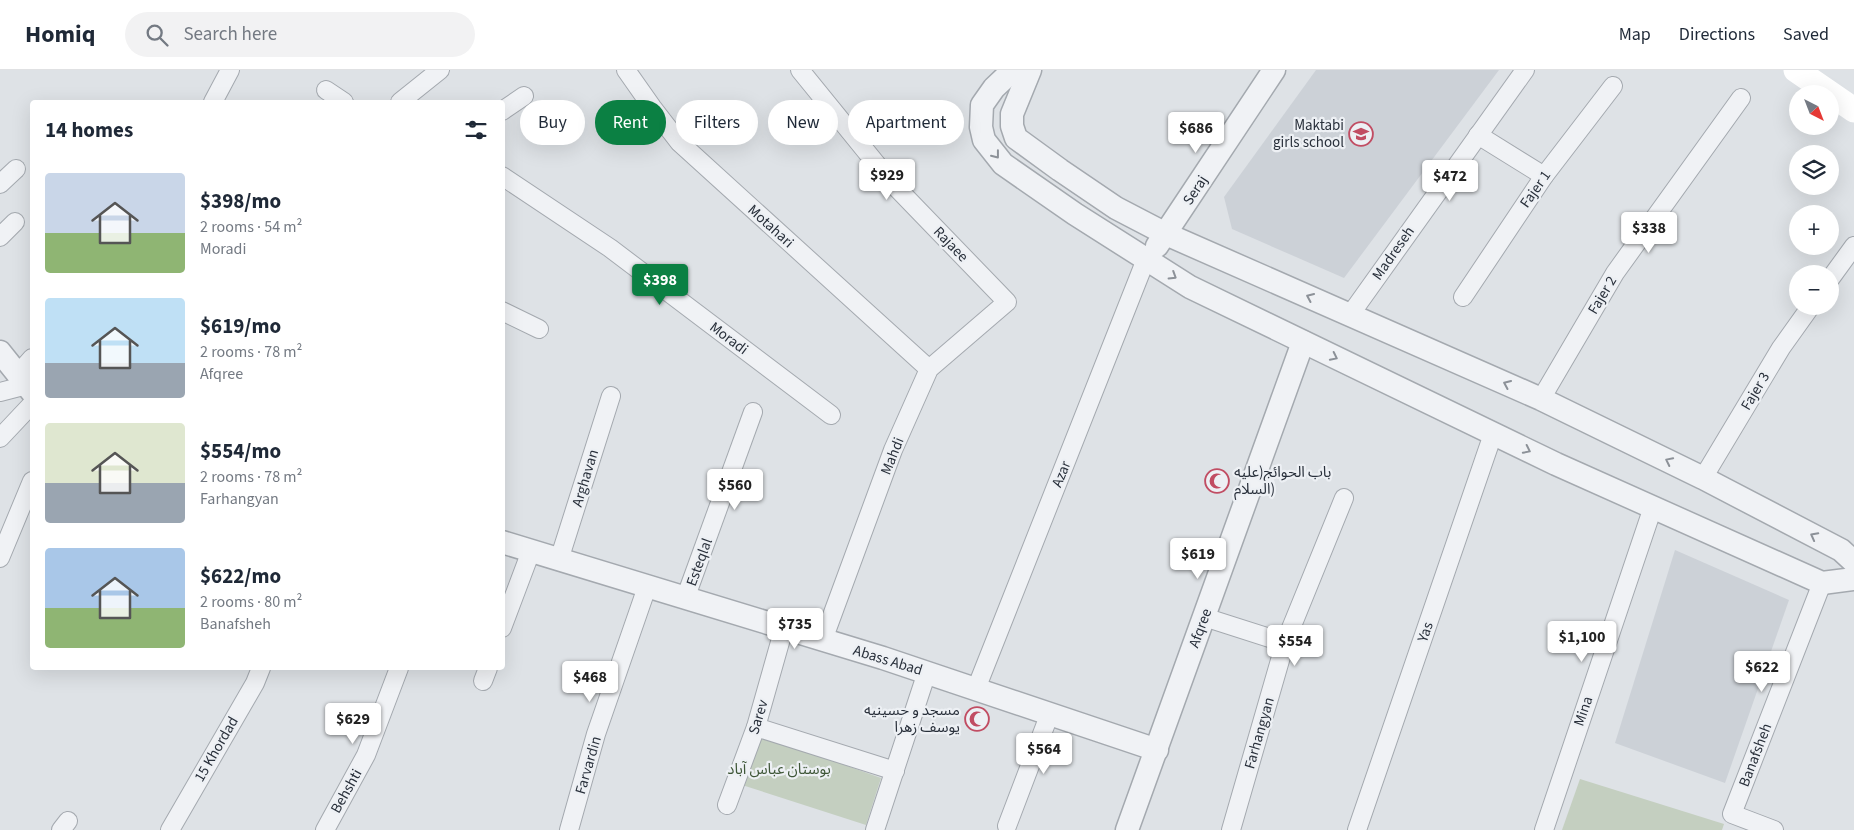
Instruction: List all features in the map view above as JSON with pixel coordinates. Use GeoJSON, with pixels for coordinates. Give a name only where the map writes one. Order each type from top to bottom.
{"type":"FeatureCollection","features":[{"type":"Feature","properties":{"kind":"main road"},"geometry":{"type":"LineString","coordinates":[[1796,70],[1854,110]]}},
{"type":"Feature","properties":{"kind":"street"},"geometry":{"type":"LineString","coordinates":[[214,100],[230,70]]}},
{"type":"Feature","properties":{"kind":"street"},"geometry":{"type":"LineString","coordinates":[[402,100],[440,70]]}},
{"type":"Feature","properties":{"kind":"street","name":"Motahari"},"geometry":{"type":"LineString","coordinates":[[626,70],[652,108],[679,142],[929,369]]}},
{"type":"Feature","properties":{"kind":"street","name":"Rajaee"},"geometry":{"type":"LineString","coordinates":[[800,70],[891,182],[1007,302]]}},
{"type":"Feature","properties":{"kind":"street"},"geometry":{"type":"LineString","coordinates":[[1013,70],[994,88],[982,106],[981,127],[984,140],[1003,164],[1075,214],[1190,287],[1493,434],[1822,583],[1854,579]]}},
{"type":"Feature","properties":{"kind":"street"},"geometry":{"type":"LineString","coordinates":[[1030,70],[1012,114],[1012,126],[1016,138],[1116,208],[1166,234],[1541,399],[1703,478],[1841,550],[1854,562]]}},
{"type":"Feature","properties":{"kind":"street","name":"Seraj"},"geometry":{"type":"LineString","coordinates":[[1146,259],[1166,234],[1274,70]]}},
{"type":"Feature","properties":{"kind":"street","name":"Madreseh"},"geometry":{"type":"LineString","coordinates":[[1350,315],[1525,70]]}},
{"type":"Feature","properties":{"kind":"street","name":"Fajer 1"},"geometry":{"type":"LineString","coordinates":[[1463,297],[1544,176],[1613,86]]}},
{"type":"Feature","properties":{"kind":"street"},"geometry":{"type":"LineString","coordinates":[[326,90],[341,100]]}},
{"type":"Feature","properties":{"kind":"street"},"geometry":{"type":"LineString","coordinates":[[505,109],[524,96]]}},
{"type":"Feature","properties":{"kind":"street","name":"Fajer 2"},"geometry":{"type":"LineString","coordinates":[[1541,399],[1615,273],[1741,98]]}},
{"type":"Feature","properties":{"kind":"street"},"geometry":{"type":"LineString","coordinates":[[1478,134],[1544,176]]}},
{"type":"Feature","properties":{"kind":"street"},"geometry":{"type":"LineString","coordinates":[[0,184],[16,169]]}},
{"type":"Feature","properties":{"kind":"street","name":"Moradi"},"geometry":{"type":"LineString","coordinates":[[505,178],[610,248],[832,415]]}},
{"type":"Feature","properties":{"kind":"street"},"geometry":{"type":"LineString","coordinates":[[0,238],[15,222]]}},
{"type":"Feature","properties":{"kind":"street"},"geometry":{"type":"LineString","coordinates":[[1839,267],[1854,246]]}},
{"type":"Feature","properties":{"kind":"street","name":"Azar"},"geometry":{"type":"LineString","coordinates":[[976,689],[1146,259]]}},
{"type":"Feature","properties":{"kind":"street","name":"Mahdi"},"geometry":{"type":"LineString","coordinates":[[823,640],[893,450],[929,369],[1007,302]]}},
{"type":"Feature","properties":{"kind":"street"},"geometry":{"type":"LineString","coordinates":[[505,312],[539,329]]}},
{"type":"Feature","properties":{"kind":"street","name":"Fajer 3"},"geometry":{"type":"LineString","coordinates":[[1703,478],[1781,348],[1805,315]]}},
{"type":"Feature","properties":{"kind":"street","name":"Afqree"},"geometry":{"type":"LineString","coordinates":[[1127,830],[1303,342]]}},
{"type":"Feature","properties":{"kind":"street"},"geometry":{"type":"LineString","coordinates":[[0,352],[27,389]]}},
{"type":"Feature","properties":{"kind":"street"},"geometry":{"type":"LineString","coordinates":[[0,438],[27,389],[30,370]]}},
{"type":"Feature","properties":{"kind":"street"},"geometry":{"type":"LineString","coordinates":[[0,392],[27,389]]}},
{"type":"Feature","properties":{"kind":"street","name":"Arghavan"},"geometry":{"type":"LineString","coordinates":[[559,560],[611,396]]}},
{"type":"Feature","properties":{"kind":"street","name":"Esteqlal"},"geometry":{"type":"LineString","coordinates":[[686,599],[753,412]]}},
{"type":"Feature","properties":{"kind":"street","name":"Yas"},"geometry":{"type":"LineString","coordinates":[[1357,830],[1493,434]]}},
{"type":"Feature","properties":{"kind":"street"},"geometry":{"type":"LineString","coordinates":[[0,558],[30,492]]}},
{"type":"Feature","properties":{"kind":"street","name":"Farhangyan"},"geometry":{"type":"LineString","coordinates":[[1231,830],[1285,642],[1344,498]]}},
{"type":"Feature","properties":{"kind":"street","name":"Mina"},"geometry":{"type":"LineString","coordinates":[[1544,830],[1653,508]]}},
{"type":"Feature","properties":{"kind":"street","name":"Abass Abad"},"geometry":{"type":"LineString","coordinates":[[505,543],[928,672],[1157,750]]}},
{"type":"Feature","properties":{"kind":"street"},"geometry":{"type":"LineString","coordinates":[[505,620],[531,551]]}},
{"type":"Feature","properties":{"kind":"street","name":"Banafsheh"},"geometry":{"type":"LineString","coordinates":[[1774,830],[1732,814],[1822,583]]}},
{"type":"Feature","properties":{"kind":"street","name":"Farvardin"},"geometry":{"type":"LineString","coordinates":[[569,830],[596,734],[647,587]]}},
{"type":"Feature","properties":{"kind":"street"},"geometry":{"type":"LineString","coordinates":[[1204,617],[1285,642]]}},
{"type":"Feature","properties":{"kind":"street","name":"Sarev"},"geometry":{"type":"LineString","coordinates":[[727,805],[756,727],[784,628]]}},
{"type":"Feature","properties":{"kind":"street","name":"15 Khordad"},"geometry":{"type":"LineString","coordinates":[[170,830],[255,683],[260,670]]}},
{"type":"Feature","properties":{"kind":"street","name":"Behshti"},"geometry":{"type":"LineString","coordinates":[[325,830],[366,755],[398,670]]}},
{"type":"Feature","properties":{"kind":"street"},"geometry":{"type":"LineString","coordinates":[[875,830],[928,672]]}},
{"type":"Feature","properties":{"kind":"street"},"geometry":{"type":"LineString","coordinates":[[1007,826],[1050,714]]}},
{"type":"Feature","properties":{"kind":"street"},"geometry":{"type":"LineString","coordinates":[[756,727],[895,771]]}},
{"type":"Feature","properties":{"kind":"shaded area","name":"Maktabi girls school"},"geometry":{"type":"Polygon","coordinates":[[[1316,70],[1499,70],[1344,278],[1232,229],[1224,197],[1316,70]]]}},
{"type":"Feature","properties":{"kind":"shaded area"},"geometry":{"type":"Polygon","coordinates":[[[1675,550],[1789,600],[1725,783],[1615,743],[1675,550]]]}},
{"type":"Feature","properties":{"kind":"green space","name":"بوستان عباس آباد"},"geometry":{"type":"Polygon","coordinates":[[[761,735],[881,778],[866,825],[742,785],[761,735]]]}},
{"type":"Feature","properties":{"kind":"green space"},"geometry":{"type":"Polygon","coordinates":[[[1580,779],[1724,824],[1722,830],[1562,830],[1580,779]]]}},
{"type":"Feature","properties":{"kind":"place","name":"Maktabi girls school"},"geometry":{"type":"Point","coordinates":[1361,134]}},
{"type":"Feature","properties":{"kind":"place","name":"باب الحوائج(علیه السلام)"},"geometry":{"type":"Point","coordinates":[1217,481]}},
{"type":"Feature","properties":{"kind":"place","name":"مسجد و حسینیه یوسف زهرا"},"geometry":{"type":"Point","coordinates":[977,719]}}]}
